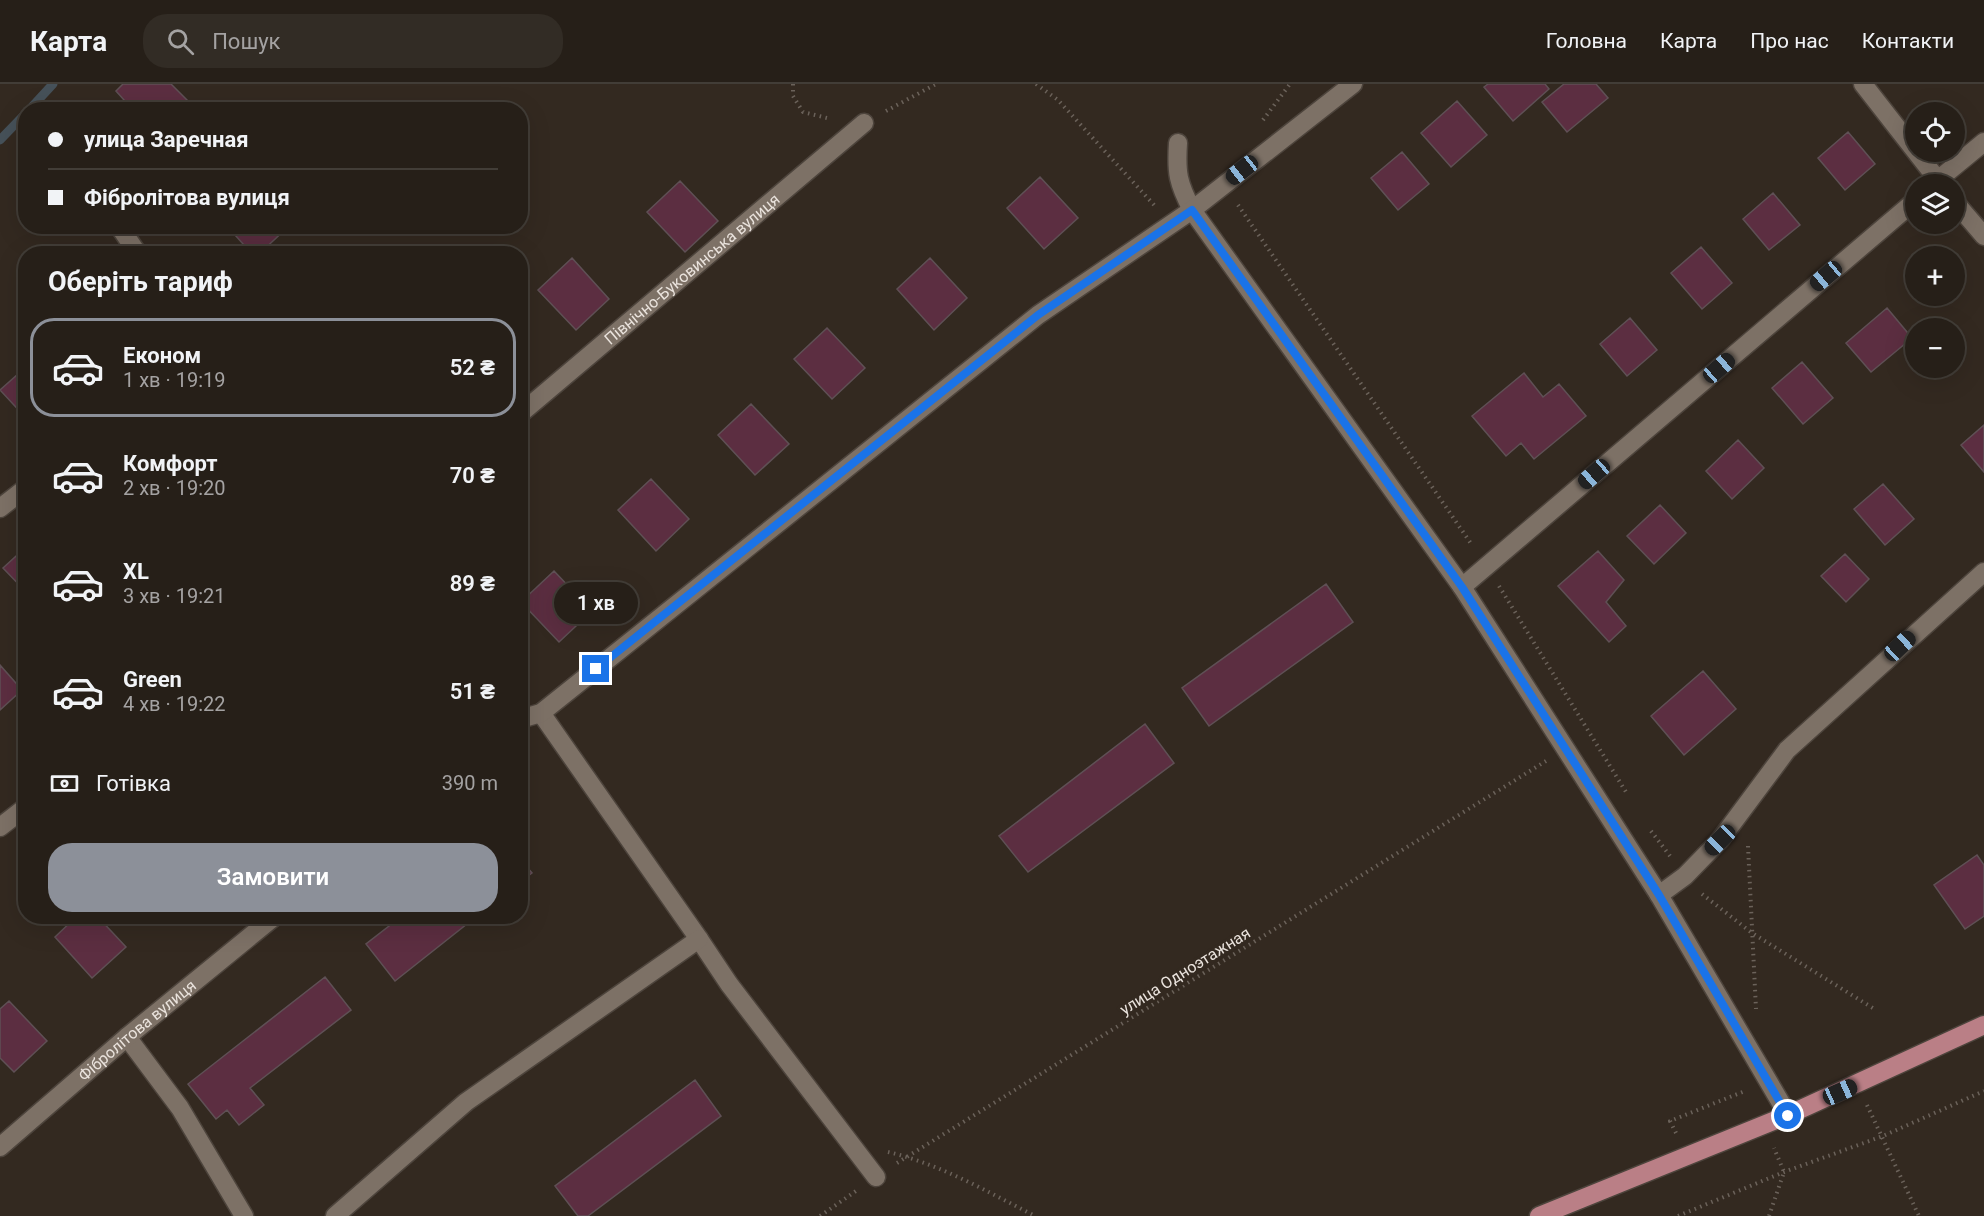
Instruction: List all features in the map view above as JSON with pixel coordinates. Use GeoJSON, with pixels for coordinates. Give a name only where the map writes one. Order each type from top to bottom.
{"type":"FeatureCollection","features":[{"type":"Feature","properties":{"kind":"main road"},"geometry":{"type":"LineString","coordinates":[[1539,1216],[1788,1116],[1984,1025]]}},
{"type":"Feature","properties":{"kind":"street"},"geometry":{"type":"LineString","coordinates":[[528,717],[541,713],[1038,315],[1192,210],[1353,84]]}},
{"type":"Feature","properties":{"kind":"street"},"geometry":{"type":"LineString","coordinates":[[1863,84],[1930,174]]}},
{"type":"Feature","properties":{"kind":"street","name":"Північно-Буковинська вулиця"},"geometry":{"type":"LineString","coordinates":[[528,407],[864,123]]}},
{"type":"Feature","properties":{"kind":"street"},"geometry":{"type":"LineString","coordinates":[[1178,142],[1176,165],[1180,187],[1192,210],[1462,587],[1659,895],[1788,1116]]}},
{"type":"Feature","properties":{"kind":"street"},"geometry":{"type":"LineString","coordinates":[[1947,174],[1984,142]]}},
{"type":"Feature","properties":{"kind":"street"},"geometry":{"type":"LineString","coordinates":[[1462,587],[1905,209]]}},
{"type":"Feature","properties":{"kind":"street"},"geometry":{"type":"LineString","coordinates":[[1965,214],[1984,236]]}},
{"type":"Feature","properties":{"kind":"street"},"geometry":{"type":"LineString","coordinates":[[0,508],[18,494]]}},
{"type":"Feature","properties":{"kind":"street"},"geometry":{"type":"LineString","coordinates":[[1659,895],[1685,876],[1720,840],[1786,750],[1984,572]]}},
{"type":"Feature","properties":{"kind":"street"},"geometry":{"type":"LineString","coordinates":[[541,713],[729,984],[876,1177]]}},
{"type":"Feature","properties":{"kind":"street"},"geometry":{"type":"LineString","coordinates":[[0,827],[18,813]]}},
{"type":"Feature","properties":{"kind":"street","name":"Фібролітова вулиця"},"geometry":{"type":"LineString","coordinates":[[0,1147],[127,1037],[265,924]]}},
{"type":"Feature","properties":{"kind":"street"},"geometry":{"type":"LineString","coordinates":[[335,1216],[466,1102],[699,939]]}},
{"type":"Feature","properties":{"kind":"street"},"geometry":{"type":"LineString","coordinates":[[127,1037],[180,1108],[244,1216]]}},
{"type":"Feature","properties":{"kind":"path"},"geometry":{"type":"LineString","coordinates":[[793,84],[793,96]]}},
{"type":"Feature","properties":{"kind":"path"},"geometry":{"type":"LineString","coordinates":[[1036,84],[1058,100],[1172,224]]}},
{"type":"Feature","properties":{"kind":"path"},"geometry":{"type":"LineString","coordinates":[[1224,184],[1487,566],[1631,800]]}},
{"type":"Feature","properties":{"kind":"path","name":"улица Одноэтажная"},"geometry":{"type":"LineString","coordinates":[[820,1216],[876,1177],[1566,749]]}},
{"type":"Feature","properties":{"kind":"path"},"geometry":{"type":"LineString","coordinates":[[1746,806],[1756,1011]]}},
{"type":"Feature","properties":{"kind":"path"},"geometry":{"type":"LineString","coordinates":[[1650,830],[1685,876],[1705,896],[1752,933],[1876,1010]]}},
{"type":"Feature","properties":{"kind":"path"},"geometry":{"type":"LineString","coordinates":[[1688,1155],[1670,1122],[1746,1090],[1759,1066]]}},
{"type":"Feature","properties":{"kind":"path"},"geometry":{"type":"LineString","coordinates":[[1857,1084],[1918,1216]]}},
{"type":"Feature","properties":{"kind":"path"},"geometry":{"type":"LineString","coordinates":[[1746,1090],[1763,1125]]}},
{"type":"Feature","properties":{"kind":"path"},"geometry":{"type":"LineString","coordinates":[[1678,1216],[1784,1172],[1883,1137],[1984,1091]]}},
{"type":"Feature","properties":{"kind":"path"},"geometry":{"type":"LineString","coordinates":[[850,1143],[908,1157],[970,1182],[1035,1216]]}},
{"type":"Feature","properties":{"kind":"path"},"geometry":{"type":"LineString","coordinates":[[1769,1216],[1784,1172]]}},
{"type":"Feature","properties":{"kind":"building"},"geometry":{"type":"Polygon","coordinates":[[[123,84],[171,84],[187,100],[185,102],[126,102],[116,91],[123,84]]]}},
{"type":"Feature","properties":{"kind":"building"},"geometry":{"type":"Polygon","coordinates":[[[1488,84],[1545,84],[1549,89],[1513,121],[1484,87],[1488,84]]]}},
{"type":"Feature","properties":{"kind":"building"},"geometry":{"type":"Polygon","coordinates":[[[1564,84],[1596,84],[1608,98],[1567,132],[1542,102],[1564,84]]]}},
{"type":"Feature","properties":{"kind":"building"},"geometry":{"type":"Polygon","coordinates":[[[1457,101],[1487,135],[1451,167],[1421,133],[1457,101]]]}},
{"type":"Feature","properties":{"kind":"building"},"geometry":{"type":"Polygon","coordinates":[[[1848,132],[1875,164],[1845,190],[1818,158],[1848,132]]]}},
{"type":"Feature","properties":{"kind":"building"},"geometry":{"type":"Polygon","coordinates":[[[1402,152],[1429,184],[1398,210],[1371,178],[1402,152]]]}},
{"type":"Feature","properties":{"kind":"building"},"geometry":{"type":"Polygon","coordinates":[[[1040,177],[1078,218],[1044,249],[1007,208],[1040,177]]]}},
{"type":"Feature","properties":{"kind":"building"},"geometry":{"type":"Polygon","coordinates":[[[680,181],[718,221],[685,252],[647,212],[680,181]]]}},
{"type":"Feature","properties":{"kind":"building"},"geometry":{"type":"Polygon","coordinates":[[[1773,193],[1800,225],[1769,250],[1743,219],[1773,193]]]}},
{"type":"Feature","properties":{"kind":"building"},"geometry":{"type":"Polygon","coordinates":[[[234,234],[280,234],[268,246],[245,246],[234,234]]]}},
{"type":"Feature","properties":{"kind":"building"},"geometry":{"type":"Polygon","coordinates":[[[1701,247],[1732,283],[1702,309],[1671,273],[1701,247]]]}},
{"type":"Feature","properties":{"kind":"building"},"geometry":{"type":"Polygon","coordinates":[[[572,258],[609,299],[576,330],[538,290],[572,258]]]}},
{"type":"Feature","properties":{"kind":"building"},"geometry":{"type":"Polygon","coordinates":[[[930,258],[967,298],[934,330],[897,289],[930,258]]]}},
{"type":"Feature","properties":{"kind":"building"},"geometry":{"type":"Polygon","coordinates":[[[1887,308],[1905,330],[1905,344],[1871,372],[1846,343],[1887,308]]]}},
{"type":"Feature","properties":{"kind":"building"},"geometry":{"type":"Polygon","coordinates":[[[1630,318],[1657,350],[1627,376],[1600,344],[1630,318]]]}},
{"type":"Feature","properties":{"kind":"building"},"geometry":{"type":"Polygon","coordinates":[[[827,328],[865,368],[832,399],[794,359],[827,328]]]}},
{"type":"Feature","properties":{"kind":"building"},"geometry":{"type":"Polygon","coordinates":[[[1802,362],[1833,398],[1803,424],[1772,388],[1802,362]]]}},
{"type":"Feature","properties":{"kind":"building"},"geometry":{"type":"Polygon","coordinates":[[[1524,373],[1543,397],[1559,384],[1586,416],[1534,459],[1521,443],[1506,456],[1472,416],[1524,373]]]}},
{"type":"Feature","properties":{"kind":"building"},"geometry":{"type":"Polygon","coordinates":[[[18,374],[18,409],[0,390],[18,374]]]}},
{"type":"Feature","properties":{"kind":"building"},"geometry":{"type":"Polygon","coordinates":[[[751,404],[789,444],[755,475],[718,435],[751,404]]]}},
{"type":"Feature","properties":{"kind":"building"},"geometry":{"type":"Polygon","coordinates":[[[1984,425],[1984,472],[1961,445],[1984,425]]]}},
{"type":"Feature","properties":{"kind":"building"},"geometry":{"type":"Polygon","coordinates":[[[1738,440],[1764,468],[1732,499],[1706,471],[1738,440]]]}},
{"type":"Feature","properties":{"kind":"building"},"geometry":{"type":"Polygon","coordinates":[[[651,479],[689,519],[656,551],[618,510],[651,479]]]}},
{"type":"Feature","properties":{"kind":"building"},"geometry":{"type":"Polygon","coordinates":[[[1883,484],[1914,519],[1885,545],[1854,509],[1883,484]]]}},
{"type":"Feature","properties":{"kind":"building"},"geometry":{"type":"Polygon","coordinates":[[[1660,505],[1686,533],[1654,564],[1627,536],[1660,505]]]}},
{"type":"Feature","properties":{"kind":"building"},"geometry":{"type":"Polygon","coordinates":[[[1598,551],[1624,580],[1606,602],[1626,626],[1609,642],[1558,586],[1598,551]]]}},
{"type":"Feature","properties":{"kind":"building"},"geometry":{"type":"Polygon","coordinates":[[[18,554],[18,584],[3,568],[18,554]]]}},
{"type":"Feature","properties":{"kind":"building"},"geometry":{"type":"Polygon","coordinates":[[[1845,554],[1869,579],[1846,602],[1821,576],[1845,554]]]}},
{"type":"Feature","properties":{"kind":"building"},"geometry":{"type":"Polygon","coordinates":[[[554,571],[592,611],[559,642],[528,609],[528,595],[554,571]]]}},
{"type":"Feature","properties":{"kind":"building"},"geometry":{"type":"Polygon","coordinates":[[[1326,584],[1353,622],[1209,726],[1182,688],[1326,584]]]}},
{"type":"Feature","properties":{"kind":"building"},"geometry":{"type":"Polygon","coordinates":[[[0,665],[18,685],[18,694],[0,710],[0,665]]]}},
{"type":"Feature","properties":{"kind":"building"},"geometry":{"type":"Polygon","coordinates":[[[1703,671],[1736,709],[1684,755],[1651,716],[1703,671]]]}},
{"type":"Feature","properties":{"kind":"building"},"geometry":{"type":"Polygon","coordinates":[[[1145,724],[1174,763],[1028,872],[999,836],[1145,724]]]}},
{"type":"Feature","properties":{"kind":"building"},"geometry":{"type":"Polygon","coordinates":[[[1977,855],[1984,865],[1984,916],[1965,929],[1934,885],[1977,855]]]}},
{"type":"Feature","properties":{"kind":"building"},"geometry":{"type":"Polygon","coordinates":[[[69,924],[104,924],[126,947],[92,978],[55,937],[69,924]]]}},
{"type":"Feature","properties":{"kind":"building"},"geometry":{"type":"Polygon","coordinates":[[[392,924],[467,924],[395,981],[366,944],[392,924]]]}},
{"type":"Feature","properties":{"kind":"building"},"geometry":{"type":"Polygon","coordinates":[[[325,977],[351,1010],[250,1088],[264,1105],[239,1125],[227,1110],[216,1119],[188,1084],[325,977]]]}},
{"type":"Feature","properties":{"kind":"building"},"geometry":{"type":"Polygon","coordinates":[[[9,1001],[47,1041],[14,1072],[0,1058],[0,1009],[9,1001]]]}},
{"type":"Feature","properties":{"kind":"building"},"geometry":{"type":"Polygon","coordinates":[[[695,1080],[721,1116],[588,1216],[578,1216],[555,1186],[695,1080]]]}},
{"type":"Feature","properties":{"kind":"waterway"},"geometry":{"type":"LineString","coordinates":[[36,102],[53,84]]}},
{"type":"Feature","properties":{"kind":"waterway"},"geometry":{"type":"LineString","coordinates":[[0,140],[18,121]]}},
{"type":"Feature","properties":{"kind":"route"},"geometry":{"type":"LineString","coordinates":[[596,669],[1038,315],[1192,210],[1462,587],[1659,895],[1788,1116]]}}]}
